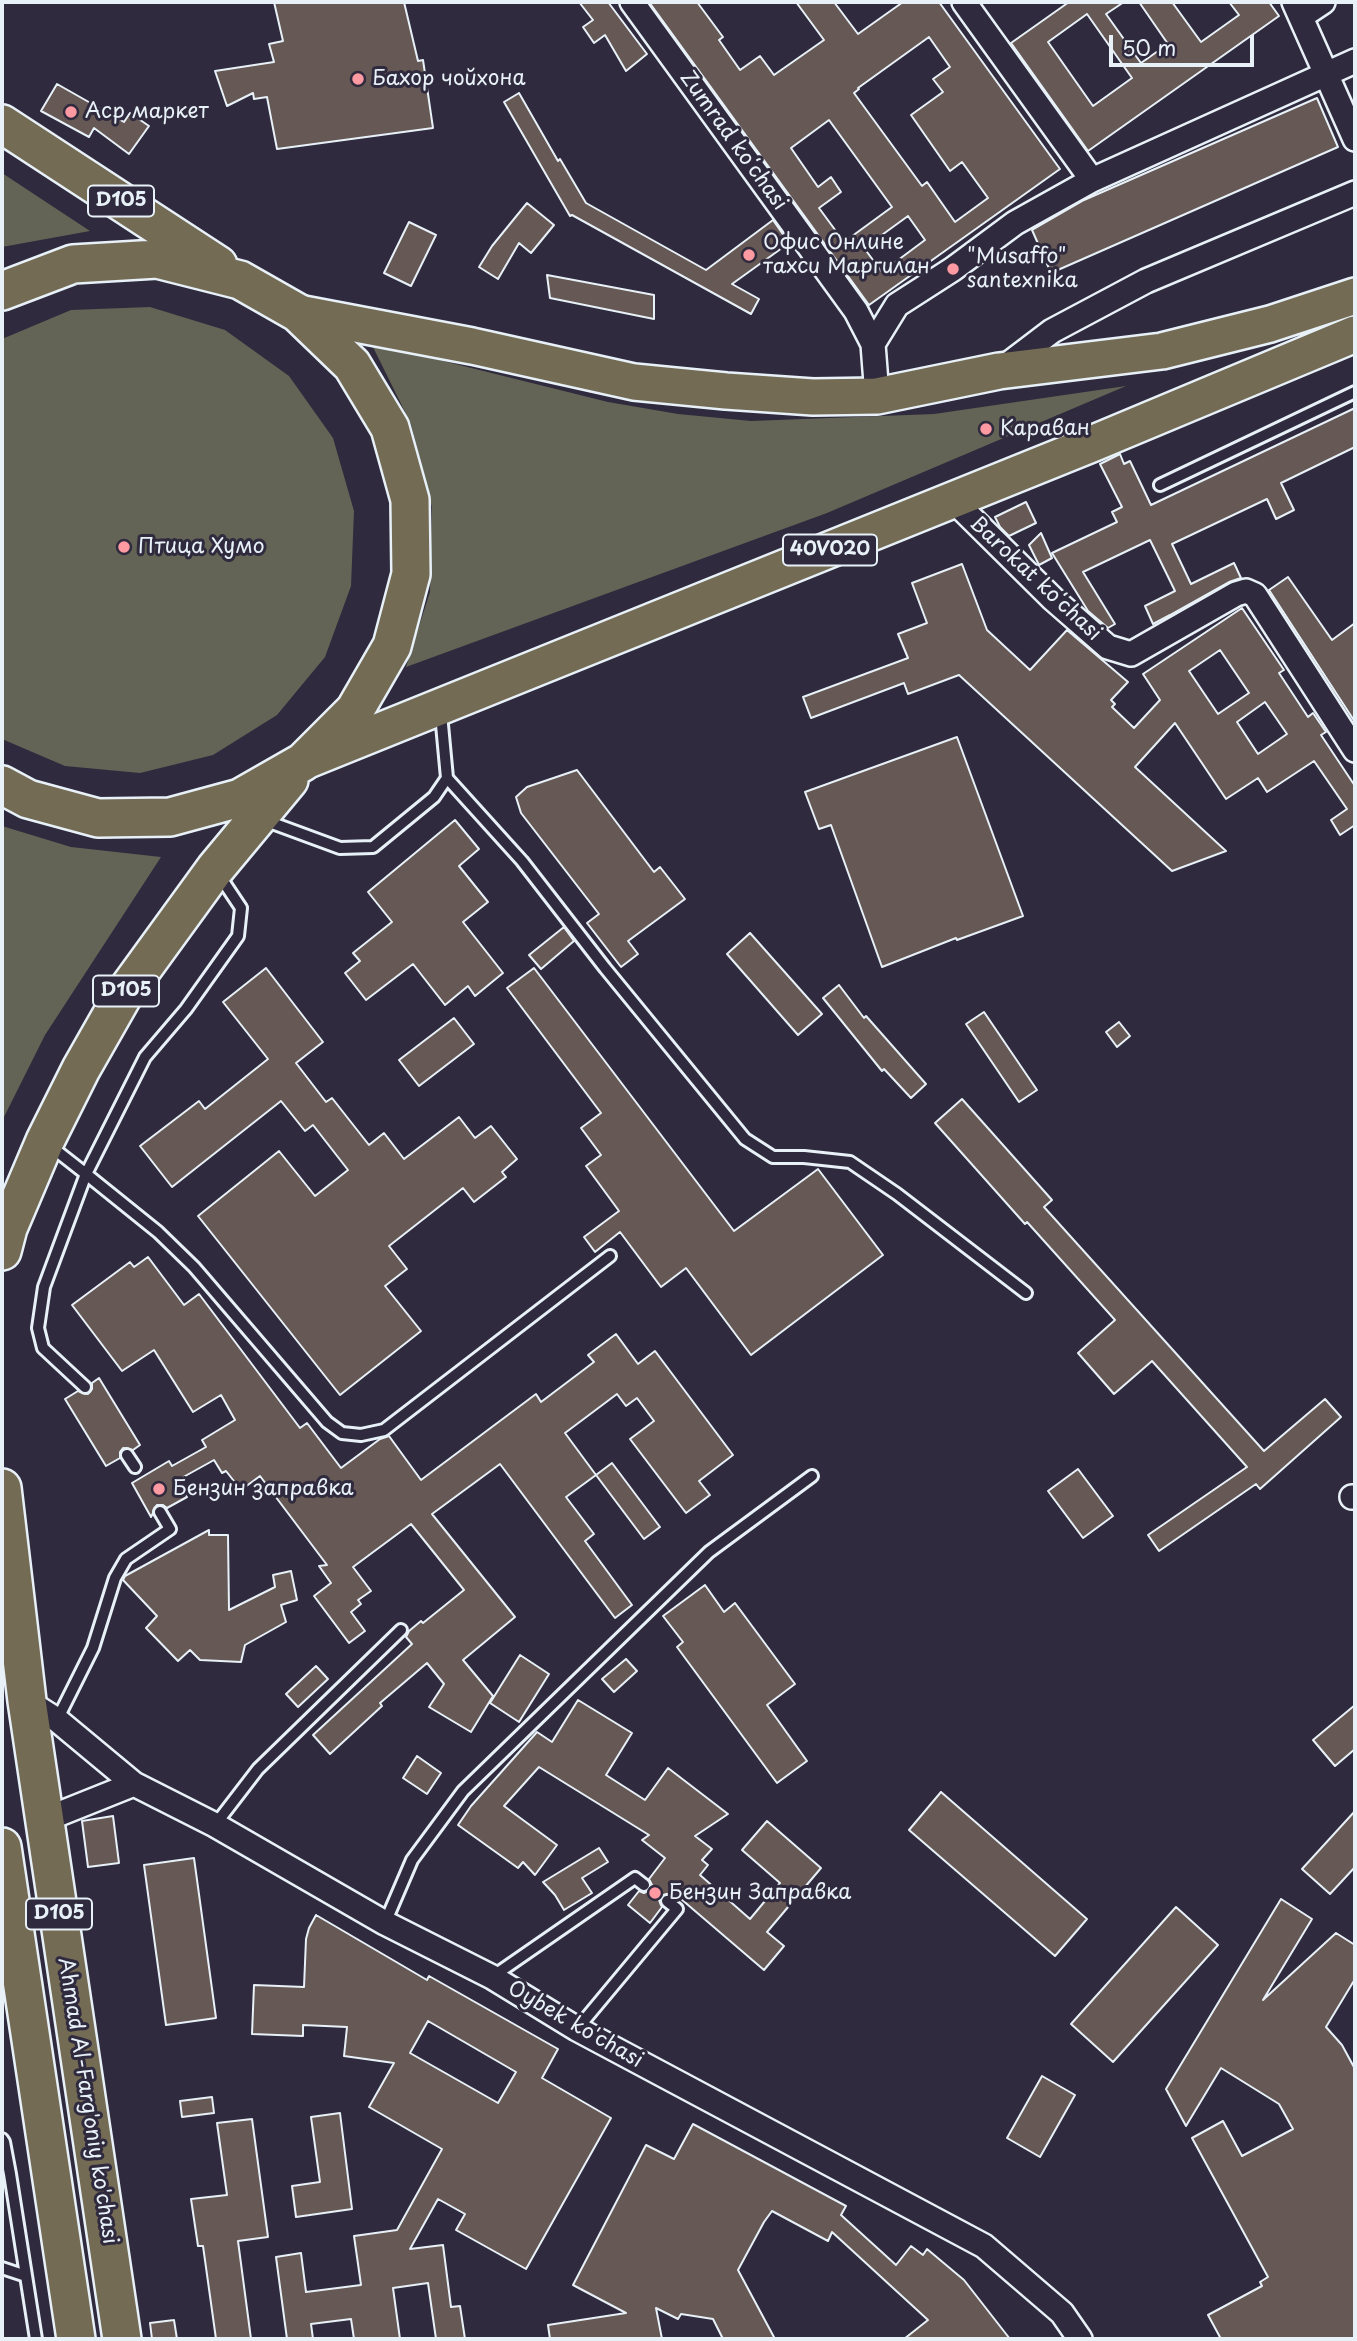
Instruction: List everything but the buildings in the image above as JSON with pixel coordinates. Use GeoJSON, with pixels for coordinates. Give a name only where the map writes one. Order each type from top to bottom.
{"type":"FeatureCollection","features":[{"type":"Feature","properties":{"kind":"highway","name":"D105"},"geometry":{"type":"LineString","coordinates":[[2,124],[240,280]]}},
{"type":"Feature","properties":{"kind":"highway"},"geometry":{"type":"LineString","coordinates":[[2,291],[73,264],[157,259],[240,280],[298,313],[352,365],[390,428],[410,500],[411,574],[392,646],[355,710],[303,762],[240,798],[170,817],[98,818],[27,799],[2,785]]}},
{"type":"Feature","properties":{"kind":"highway","name":"D105"},"geometry":{"type":"LineString","coordinates":[[2,1251],[8,1228],[45,1141],[81,1069],[122,998],[215,869],[303,762]]}},
{"type":"Feature","properties":{"kind":"highway","name":"Ahmad Al-Farg'oniy ko'chasi"},"geometry":{"type":"LineString","coordinates":[[2,1488],[27,1700],[122,2339]]}},
{"type":"Feature","properties":{"kind":"highway","name":"D105"},"geometry":{"type":"LineString","coordinates":[[2,1847],[76,2339]]}},
{"type":"Feature","properties":{"kind":"main road"},"geometry":{"type":"LineString","coordinates":[[298,313],[472,346],[634,382],[813,397],[877,396],[999,371],[1162,351],[1270,324],[1355,296]]}},
{"type":"Feature","properties":{"kind":"main road","name":"40V020"},"geometry":{"type":"LineString","coordinates":[[303,762],[953,500],[1355,334]]}},
{"type":"Feature","properties":{"kind":"street","name":"Zumrad koʻchasi"},"geometry":{"type":"LineString","coordinates":[[632,2],[856,311],[873,344],[877,396]]}},
{"type":"Feature","properties":{"kind":"street"},"geometry":{"type":"LineString","coordinates":[[964,2],[1092,180]]}},
{"type":"Feature","properties":{"kind":"street"},"geometry":{"type":"LineString","coordinates":[[1323,2],[1298,9],[1355,139]]}},
{"type":"Feature","properties":{"kind":"street"},"geometry":{"type":"LineString","coordinates":[[873,344],[897,304],[953,269],[1015,223],[1092,180],[1355,61]]}},
{"type":"Feature","properties":{"kind":"street"},"geometry":{"type":"LineString","coordinates":[[999,371],[1052,331],[1146,281],[1355,193]]}},
{"type":"Feature","properties":{"kind":"street","name":"Barokat koʻchasi"},"geometry":{"type":"LineString","coordinates":[[953,500],[1053,599],[1108,647],[1131,654],[1236,594],[1246,591],[1255,595],[1355,750]]}},
{"type":"Feature","properties":{"kind":"street","name":"Oybek ko'chasi"},"geometry":{"type":"LineString","coordinates":[[27,1700],[57,1720],[134,1784],[215,1825],[385,1923],[492,1977],[577,2029],[984,2246],[1062,2313],[1080,2339]]}},
{"type":"Feature","properties":{"kind":"street"},"geometry":{"type":"LineString","coordinates":[[44,1819],[134,1784]]}},
{"type":"Feature","properties":{"kind":"lane"},"geometry":{"type":"LineString","coordinates":[[1160,485],[1355,392]]}},
{"type":"Feature","properties":{"kind":"lane"},"geometry":{"type":"LineString","coordinates":[[440,707],[447,778],[522,861],[605,968],[745,1139],[773,1157],[850,1162],[897,1194],[1026,1293]]}},
{"type":"Feature","properties":{"kind":"lane"},"geometry":{"type":"LineString","coordinates":[[258,818],[340,848],[373,848],[434,797],[447,778]]}},
{"type":"Feature","properties":{"kind":"lane"},"geometry":{"type":"LineString","coordinates":[[85,1387],[43,1348],[38,1328],[44,1287],[86,1174],[145,1057],[186,1009],[238,936],[241,908],[215,869]]}},
{"type":"Feature","properties":{"kind":"lane"},"geometry":{"type":"LineString","coordinates":[[45,1141],[158,1232],[194,1266],[327,1422],[342,1433],[361,1435],[384,1430],[610,1256]]}},
{"type":"Feature","properties":{"kind":"lane"},"geometry":{"type":"LineString","coordinates":[[127,1455],[135,1467]]}},
{"type":"Feature","properties":{"kind":"lane"},"geometry":{"type":"LineString","coordinates":[[385,1923],[412,1860],[463,1791],[709,1552],[812,1476]]}},
{"type":"Feature","properties":{"kind":"lane"},"geometry":{"type":"LineString","coordinates":[[57,1720],[93,1648],[111,1588],[126,1559],[170,1529],[160,1512]]}},
{"type":"Feature","properties":{"kind":"lane"},"geometry":{"type":"LineString","coordinates":[[215,1825],[258,1769],[401,1630]]}},
{"type":"Feature","properties":{"kind":"lane"},"geometry":{"type":"LineString","coordinates":[[492,1977],[635,1878],[644,1885]]}},
{"type":"Feature","properties":{"kind":"lane"},"geometry":{"type":"LineString","coordinates":[[577,2029],[677,1909],[667,1901]]}},
{"type":"Feature","properties":{"kind":"lane"},"geometry":{"type":"LineString","coordinates":[[2,2139],[36,2339]]}},
{"type":"Feature","properties":{"kind":"lane"},"geometry":{"type":"LineString","coordinates":[[2,2268],[26,2276]]}},
{"type":"Feature","properties":{"kind":"green space"},"geometry":{"type":"Polygon","coordinates":[[[2,173],[90,231],[2,247],[2,173]]]}},
{"type":"Feature","properties":{"kind":"green space"},"geometry":{"type":"Polygon","coordinates":[[[150,307],[225,330],[289,376],[333,438],[354,511],[351,586],[325,657],[277,715],[213,755],[140,773],[65,766],[2,739],[2,339],[71,310],[150,307]]]}},
{"type":"Feature","properties":{"kind":"green space"},"geometry":{"type":"Polygon","coordinates":[[[371,343],[608,402],[678,414],[751,421],[934,414],[1126,386],[827,513],[406,667],[430,592],[432,507],[411,424],[371,343]]]}},
{"type":"Feature","properties":{"kind":"green space"},"geometry":{"type":"Polygon","coordinates":[[[2,826],[71,847],[161,857],[45,1035],[2,1121],[2,826]]]}},
{"type":"Feature","properties":{"kind":"place","name":"Бахор чойхона"},"geometry":{"type":"Point","coordinates":[358,79]}},
{"type":"Feature","properties":{"kind":"place","name":"Аср маркет"},"geometry":{"type":"Point","coordinates":[71,112]}},
{"type":"Feature","properties":{"kind":"place","name":"Офис Онлине тахси Маргилан"},"geometry":{"type":"Point","coordinates":[749,255]}},
{"type":"Feature","properties":{"kind":"place","name":"\"Musaffo\" santexnika"},"geometry":{"type":"Point","coordinates":[953,269]}},
{"type":"Feature","properties":{"kind":"place","name":"Караван"},"geometry":{"type":"Point","coordinates":[986,429]}},
{"type":"Feature","properties":{"kind":"place","name":"Птица Хумо"},"geometry":{"type":"Point","coordinates":[124,547]}},
{"type":"Feature","properties":{"kind":"place","name":"Бензин заправка"},"geometry":{"type":"Point","coordinates":[159,1489]}},
{"type":"Feature","properties":{"kind":"place","name":"Бензин Заправка"},"geometry":{"type":"Point","coordinates":[655,1893]}}]}
